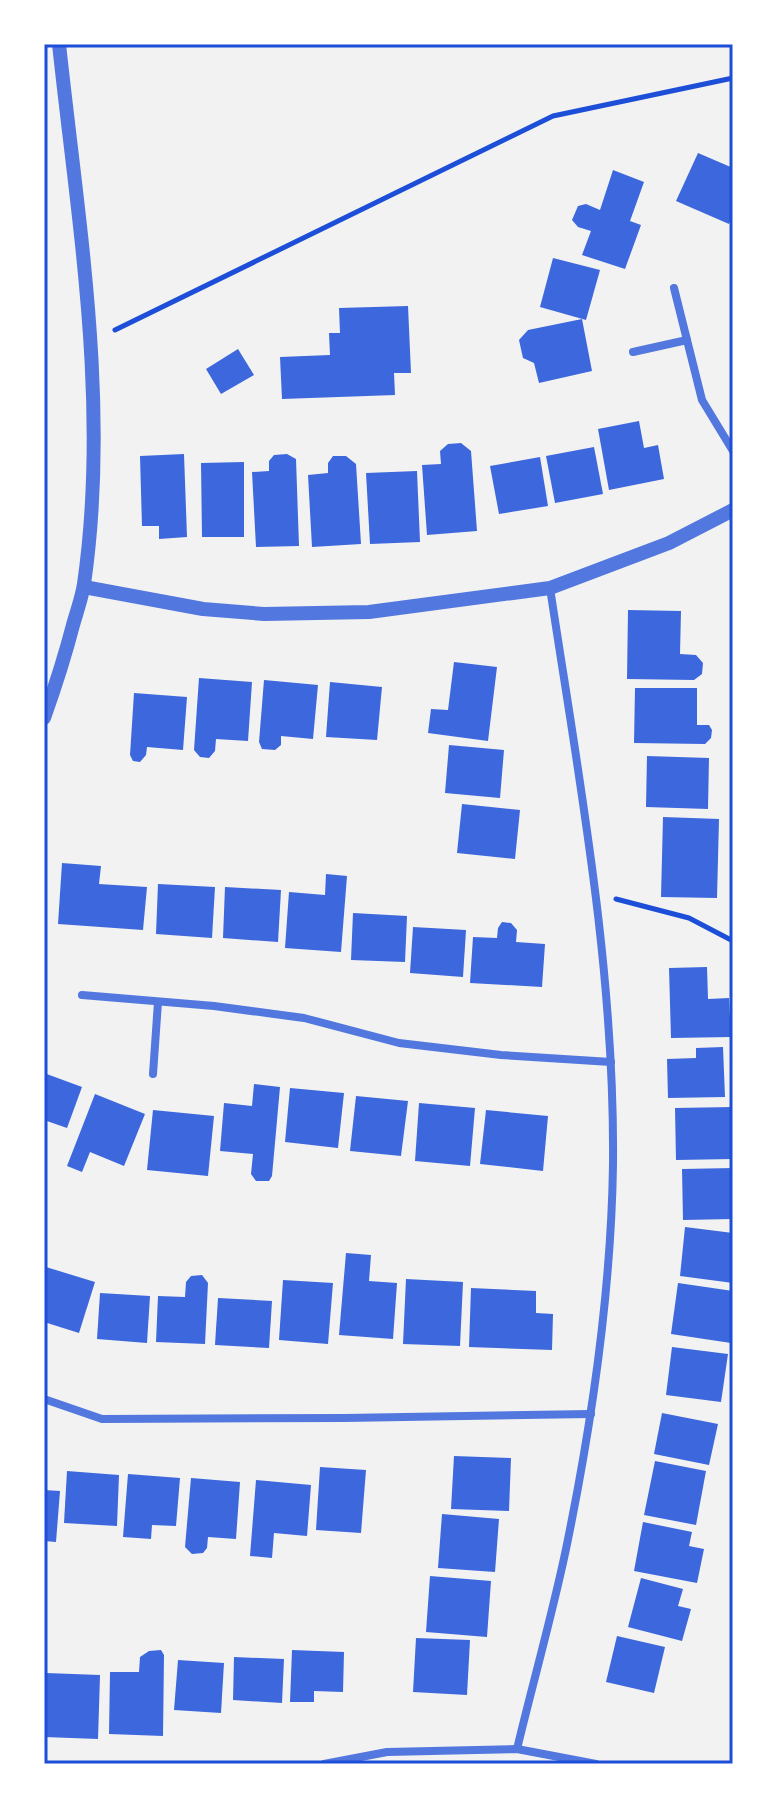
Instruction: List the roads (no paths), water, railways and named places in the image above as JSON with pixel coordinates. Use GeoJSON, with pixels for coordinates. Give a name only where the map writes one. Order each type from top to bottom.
{"type":"FeatureCollection","features":[{"type":"Feature","properties":{"kind":"street"},"geometry":{"type":"LineString","coordinates":[[44,718],[84,587],[92,511],[91,341],[59,44]]}},
{"type":"Feature","properties":{"kind":"street"},"geometry":{"type":"LineString","coordinates":[[674,288],[702,400],[733,451]]}},
{"type":"Feature","properties":{"kind":"street"},"geometry":{"type":"LineString","coordinates":[[633,352],[687,340]]}},
{"type":"Feature","properties":{"kind":"street"},"geometry":{"type":"LineString","coordinates":[[84,587],[203,609],[264,614],[369,612],[550,588],[669,543],[733,510]]}},
{"type":"Feature","properties":{"kind":"street"},"geometry":{"type":"LineString","coordinates":[[517,1749],[566,1550],[591,1414],[607,1278],[613,1166],[611,1062],[596,893],[550,588]]}},
{"type":"Feature","properties":{"kind":"street"},"geometry":{"type":"LineString","coordinates":[[82,995],[214,1006],[304,1018],[399,1043],[501,1055],[611,1062]]}},
{"type":"Feature","properties":{"kind":"street"},"geometry":{"type":"LineString","coordinates":[[153,1074],[158,1002]]}},
{"type":"Feature","properties":{"kind":"street"},"geometry":{"type":"LineString","coordinates":[[44,1399],[102,1419],[591,1414]]}},
{"type":"Feature","properties":{"kind":"street"},"geometry":{"type":"LineString","coordinates":[[324,1764],[387,1752],[517,1749],[596,1764]]}}]}
